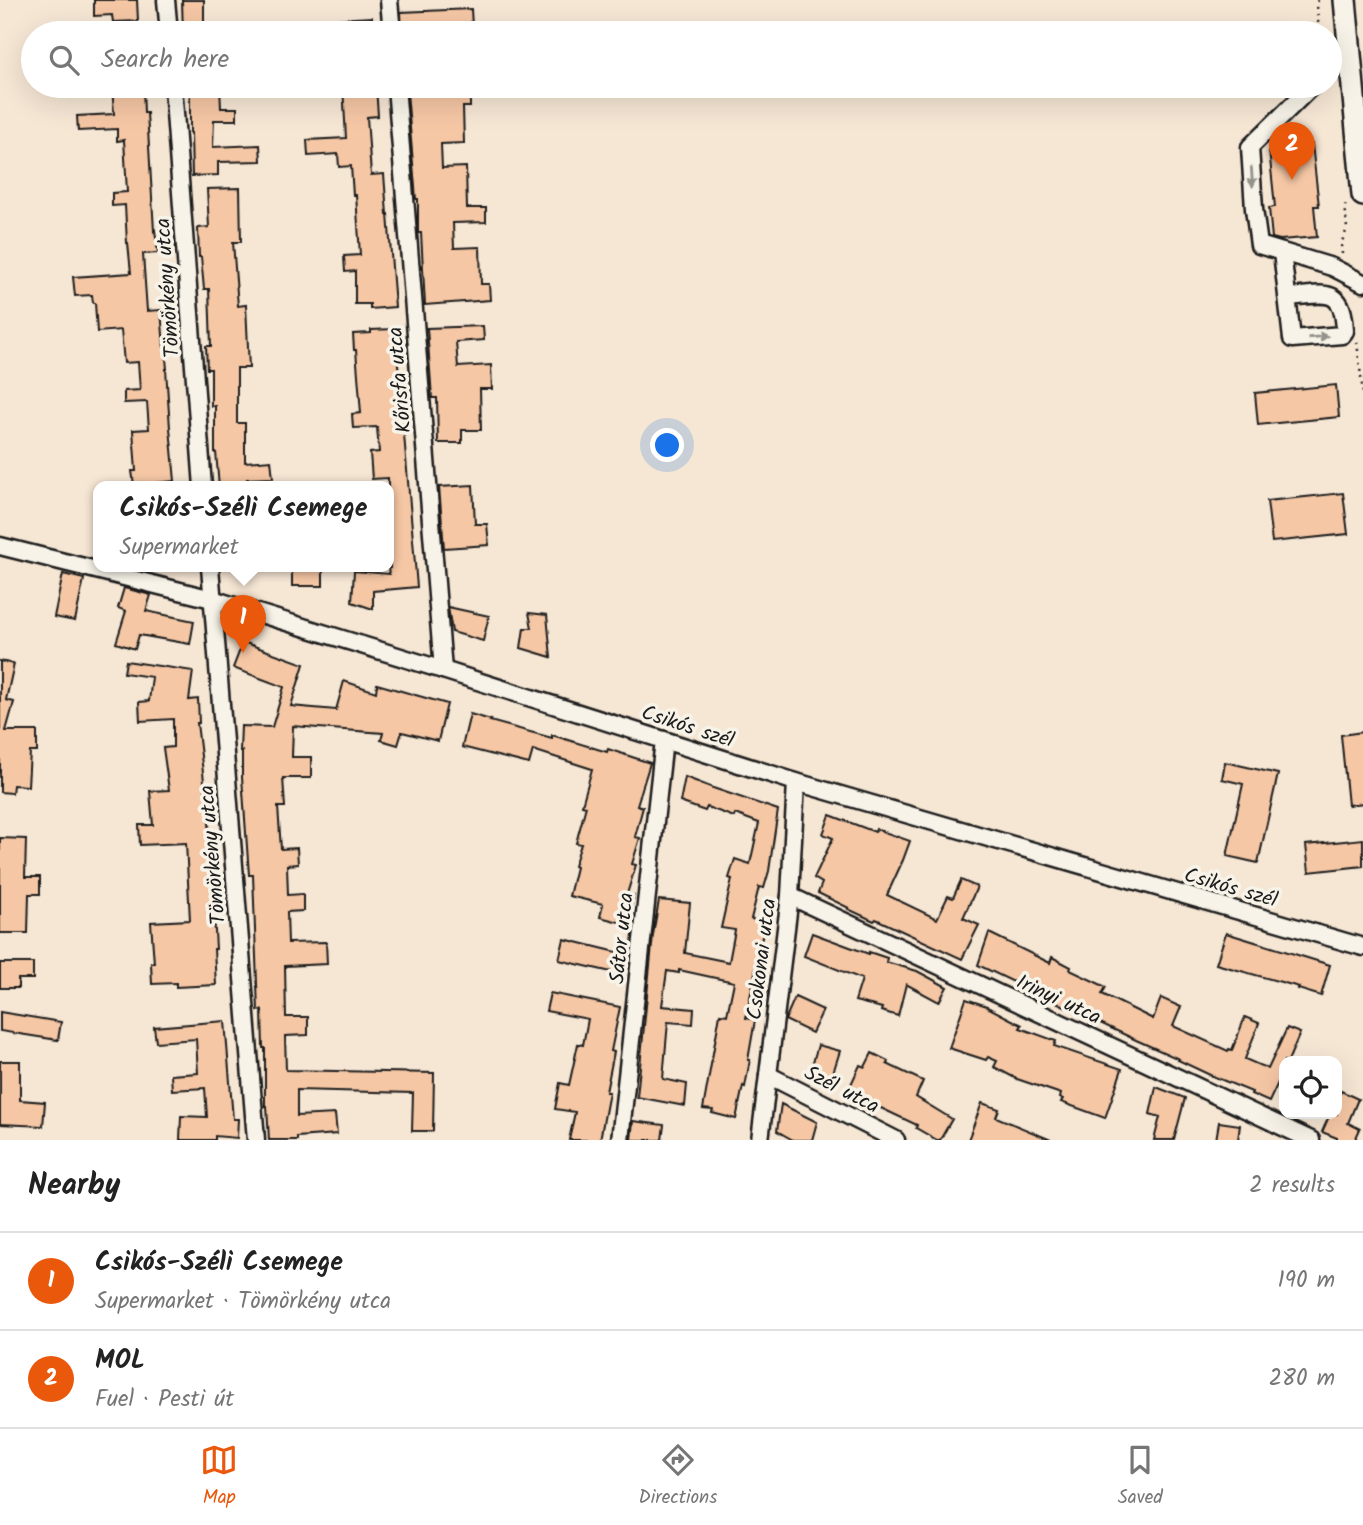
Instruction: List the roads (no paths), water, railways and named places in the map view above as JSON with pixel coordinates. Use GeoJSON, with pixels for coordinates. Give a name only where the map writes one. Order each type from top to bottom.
{"type":"FeatureCollection","features":[{"type":"Feature","properties":{"kind":"main road"},"geometry":{"type":"LineString","coordinates":[[1345,0],[1354,199]]}},
{"type":"Feature","properties":{"kind":"street"},"geometry":{"type":"LineString","coordinates":[[166,0],[168,21]]}},
{"type":"Feature","properties":{"kind":"street"},"geometry":{"type":"LineString","coordinates":[[389,0],[391,21]]}},
{"type":"Feature","properties":{"kind":"street"},"geometry":{"type":"LineString","coordinates":[[1342,57],[1349,50]]}},
{"type":"Feature","properties":{"kind":"street","name":"Tömörkény utca"},"geometry":{"type":"LineString","coordinates":[[174,98],[204,481]]}},
{"type":"Feature","properties":{"kind":"street","name":"Kőrisfa utca"},"geometry":{"type":"LineString","coordinates":[[397,98],[443,670]]}},
{"type":"Feature","properties":{"kind":"street"},"geometry":{"type":"LineString","coordinates":[[1300,98],[1250,147],[1259,245],[1332,267],[1357,280]]}},
{"type":"Feature","properties":{"kind":"street"},"geometry":{"type":"LineString","coordinates":[[1282,252],[1287,297]]}},
{"type":"Feature","properties":{"kind":"street","name":"Csikós szél"},"geometry":{"type":"LineString","coordinates":[[0,546],[93,569]]}},
{"type":"Feature","properties":{"kind":"street","name":"Csikós szél"},"geometry":{"type":"LineString","coordinates":[[104,572],[212,599],[796,782],[1363,947]]}},
{"type":"Feature","properties":{"kind":"street","name":"Tömörkény utca"},"geometry":{"type":"LineString","coordinates":[[210,572],[256,1140]]}},
{"type":"Feature","properties":{"kind":"street","name":"Sátor utca"},"geometry":{"type":"LineString","coordinates":[[620,1140],[664,740]]}},
{"type":"Feature","properties":{"kind":"street","name":"Csokonai utca"},"geometry":{"type":"LineString","coordinates":[[760,1140],[790,896],[796,782]]}},
{"type":"Feature","properties":{"kind":"street","name":"Irinyi utca"},"geometry":{"type":"LineString","coordinates":[[790,896],[1311,1140]]}},
{"type":"Feature","properties":{"kind":"street","name":"Szél utca"},"geometry":{"type":"LineString","coordinates":[[768,1075],[896,1140]]}},
{"type":"Feature","properties":{"kind":"place","name":"MOL"},"geometry":{"type":"Point","coordinates":[1292,180]}},
{"type":"Feature","properties":{"kind":"place","name":"Csikós-Széli Csemege"},"geometry":{"type":"Point","coordinates":[243,653]}}]}
